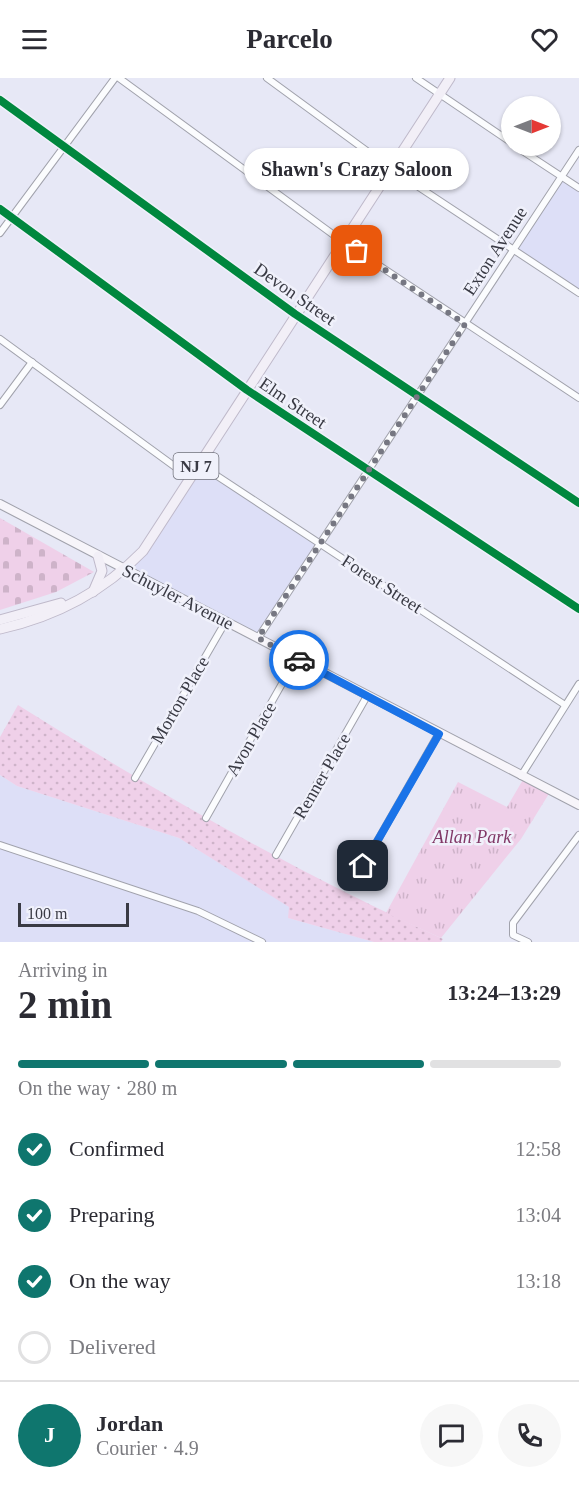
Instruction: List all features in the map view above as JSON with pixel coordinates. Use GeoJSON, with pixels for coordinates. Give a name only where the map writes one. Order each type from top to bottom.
{"type":"FeatureCollection","features":[{"type":"Feature","properties":{"kind":"main road","name":"NJ 7"},"geometry":{"type":"LineString","coordinates":[[0,629],[37,618],[93,592],[124,569],[143,551],[342,241],[450,78]]}},
{"type":"Feature","properties":{"kind":"main road"},"geometry":{"type":"LineString","coordinates":[[93,592],[102,571],[98,556]]}},
{"type":"Feature","properties":{"kind":"main road","name":"NJ 7"},"geometry":{"type":"LineString","coordinates":[[0,620],[78,600]]}},
{"type":"Feature","properties":{"kind":"street"},"geometry":{"type":"LineString","coordinates":[[0,233],[117,78],[342,241],[579,398]]}},
{"type":"Feature","properties":{"kind":"street"},"geometry":{"type":"LineString","coordinates":[[267,78],[390,168],[579,293]]}},
{"type":"Feature","properties":{"kind":"street"},"geometry":{"type":"LineString","coordinates":[[416,78],[501,136]]}},
{"type":"Feature","properties":{"kind":"street","name":"Devon Street"},"geometry":{"type":"LineString","coordinates":[[0,100],[295,314],[579,503]]}},
{"type":"Feature","properties":{"kind":"street","name":"Exton Avenue"},"geometry":{"type":"LineString","coordinates":[[258,638],[579,150]]}},
{"type":"Feature","properties":{"kind":"street"},"geometry":{"type":"LineString","coordinates":[[530,156],[579,188]]}},
{"type":"Feature","properties":{"kind":"street","name":"Elm Street"},"geometry":{"type":"LineString","coordinates":[[0,209],[247,390],[579,609]]}},
{"type":"Feature","properties":{"kind":"street"},"geometry":{"type":"LineString","coordinates":[[0,339],[189,477]]}},
{"type":"Feature","properties":{"kind":"street"},"geometry":{"type":"LineString","coordinates":[[0,405],[32,362]]}},
{"type":"Feature","properties":{"kind":"street","name":"Forest Street"},"geometry":{"type":"LineString","coordinates":[[198,463],[565,705]]}},
{"type":"Feature","properties":{"kind":"street","name":"Schuyler Avenue"},"geometry":{"type":"LineString","coordinates":[[0,504],[579,805]]}},
{"type":"Feature","properties":{"kind":"street","name":"Morton Place"},"geometry":{"type":"LineString","coordinates":[[135,778],[226,621]]}},
{"type":"Feature","properties":{"kind":"street","name":"Avon Place"},"geometry":{"type":"LineString","coordinates":[[206,818],[297,659]]}},
{"type":"Feature","properties":{"kind":"street"},"geometry":{"type":"LineString","coordinates":[[521,776],[579,684]]}},
{"type":"Feature","properties":{"kind":"street","name":"Renner Place"},"geometry":{"type":"LineString","coordinates":[[276,855],[368,696]]}},
{"type":"Feature","properties":{"kind":"street"},"geometry":{"type":"LineString","coordinates":[[352,885],[439,734]]}},
{"type":"Feature","properties":{"kind":"street"},"geometry":{"type":"LineString","coordinates":[[528,942],[517,937],[512,931],[513,923],[579,835]]}},
{"type":"Feature","properties":{"kind":"street"},"geometry":{"type":"LineString","coordinates":[[0,845],[198,911],[262,942]]}},
{"type":"Feature","properties":{"kind":"shaded area"},"geometry":{"type":"Polygon","coordinates":[[[562,177],[579,188],[579,293],[514,250],[562,177]]]}},
{"type":"Feature","properties":{"kind":"shaded area"},"geometry":{"type":"Polygon","coordinates":[[[198,463],[320,543],[258,638],[124,569],[134,560],[198,463]]]}},
{"type":"Feature","properties":{"kind":"shaded area"},"geometry":{"type":"Polygon","coordinates":[[[0,775],[17,786],[179,838],[290,907],[288,918],[374,942],[0,942],[0,775]]]}},
{"type":"Feature","properties":{"kind":"green space"},"geometry":{"type":"Polygon","coordinates":[[[0,518],[94,572],[56,592],[0,610],[0,518]]]}},
{"type":"Feature","properties":{"kind":"green space"},"geometry":{"type":"Polygon","coordinates":[[[18,705],[226,829],[333,886],[443,939],[441,942],[374,942],[288,918],[289,907],[179,838],[17,786],[0,775],[0,737],[18,705]]]}},
{"type":"Feature","properties":{"kind":"green space","name":"Allan Park"},"geometry":{"type":"Polygon","coordinates":[[[524,778],[550,792],[521,839],[441,938],[386,913],[458,782],[507,807],[524,778]]]}},
{"type":"Feature","properties":{"kind":"green space"},"geometry":{"type":"Polygon","coordinates":[[[488,804],[511,813],[514,824],[498,844],[485,843],[475,831],[477,814],[488,804]]]}},
{"type":"Feature","properties":{"kind":"cycle path"},"geometry":{"type":"LineString","coordinates":[[0,100],[295,314],[579,503]]}},
{"type":"Feature","properties":{"kind":"cycle path"},"geometry":{"type":"LineString","coordinates":[[0,209],[247,390],[579,609]]}},
{"type":"Feature","properties":{"kind":"way so far"},"geometry":{"type":"LineString","coordinates":[[299,660],[258,638],[465,324],[357,251]]}},
{"type":"Feature","properties":{"kind":"place","name":"Shawn's Crazy Saloon"},"geometry":{"type":"Point","coordinates":[357,251]}},
{"type":"Feature","properties":{"kind":"route"},"geometry":{"type":"LineString","coordinates":[[299,660],[439,734],[363,866]]}}]}
